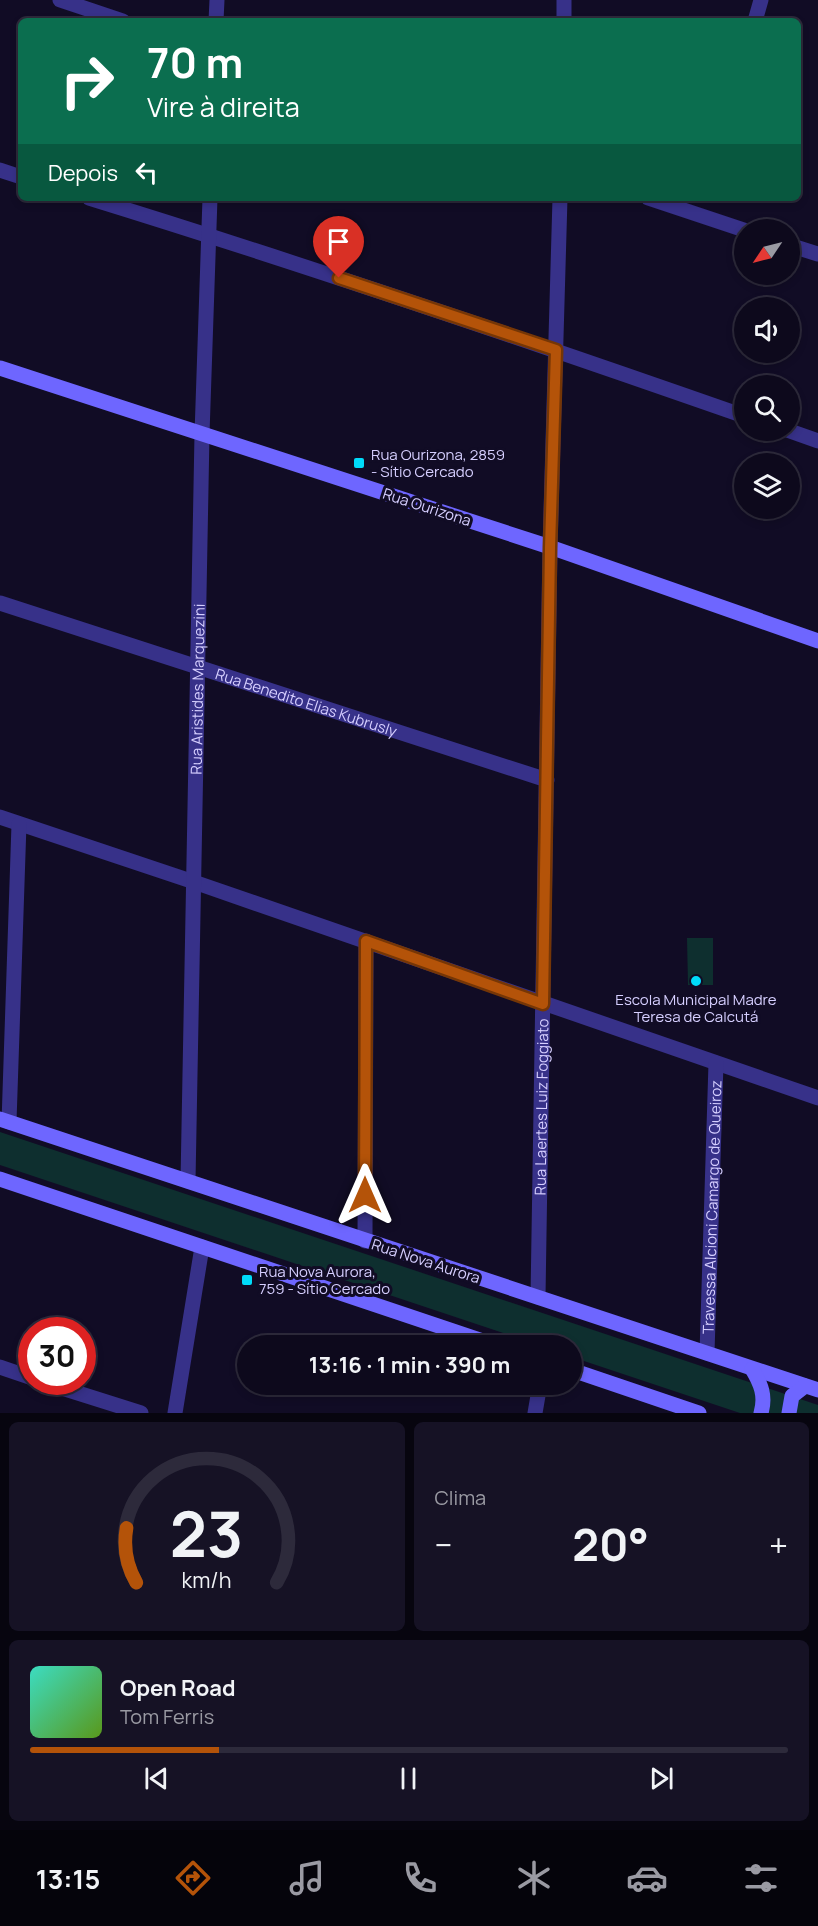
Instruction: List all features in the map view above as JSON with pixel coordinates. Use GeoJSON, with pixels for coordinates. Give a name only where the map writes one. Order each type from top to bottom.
{"type":"FeatureCollection","features":[{"type":"Feature","properties":{"kind":"main road","name":"Rua Ourizona"},"geometry":{"type":"LineString","coordinates":[[0,368],[550,548],[818,641]]}},
{"type":"Feature","properties":{"kind":"main road","name":"Rua Nova Aurora"},"geometry":{"type":"LineString","coordinates":[[5,1120],[811,1388]]}},
{"type":"Feature","properties":{"kind":"main road"},"geometry":{"type":"LineString","coordinates":[[0,1179],[465,1335]]}},
{"type":"Feature","properties":{"kind":"main road"},"geometry":{"type":"LineString","coordinates":[[752,1369],[762,1386],[761,1413]]}},
{"type":"Feature","properties":{"kind":"main road"},"geometry":{"type":"LineString","coordinates":[[582,1373],[699,1413]]}},
{"type":"Feature","properties":{"kind":"main road"},"geometry":{"type":"LineString","coordinates":[[789,1413],[792,1396],[811,1388]]}},
{"type":"Feature","properties":{"kind":"street"},"geometry":{"type":"LineString","coordinates":[[60,0],[114,18]]}},
{"type":"Feature","properties":{"kind":"street"},"geometry":{"type":"LineString","coordinates":[[216,18],[217,0]]}},
{"type":"Feature","properties":{"kind":"street"},"geometry":{"type":"LineString","coordinates":[[564,0],[564,18]]}},
{"type":"Feature","properties":{"kind":"street"},"geometry":{"type":"LineString","coordinates":[[756,18],[761,0]]}},
{"type":"Feature","properties":{"kind":"street"},"geometry":{"type":"LineString","coordinates":[[0,170],[18,176]]}},
{"type":"Feature","properties":{"kind":"street"},"geometry":{"type":"LineString","coordinates":[[99,201],[209,235],[556,350],[734,412]]}},
{"type":"Feature","properties":{"kind":"street","name":"Rua Aristides Marquezini"},"geometry":{"type":"LineString","coordinates":[[188,1181],[202,434],[210,201]]}},
{"type":"Feature","properties":{"kind":"street","name":"Rua Laertes Luiz Foggiato"},"geometry":{"type":"LineString","coordinates":[[538,1297],[550,548],[561,201]]}},
{"type":"Feature","properties":{"kind":"street"},"geometry":{"type":"LineString","coordinates":[[657,201],[734,227]]}},
{"type":"Feature","properties":{"kind":"street"},"geometry":{"type":"LineString","coordinates":[[800,249],[818,255]]}},
{"type":"Feature","properties":{"kind":"street"},"geometry":{"type":"LineString","coordinates":[[800,435],[818,441]]}},
{"type":"Feature","properties":{"kind":"street","name":"Rua Benedito Elias Kubrusly"},"geometry":{"type":"LineString","coordinates":[[0,603],[547,780]]}},
{"type":"Feature","properties":{"kind":"street"},"geometry":{"type":"LineString","coordinates":[[0,818],[194,882],[818,1098]]}},
{"type":"Feature","properties":{"kind":"street"},"geometry":{"type":"LineString","coordinates":[[5,1120],[19,824]]}},
{"type":"Feature","properties":{"kind":"street"},"geometry":{"type":"LineString","coordinates":[[365,1241],[366,941]]}},
{"type":"Feature","properties":{"kind":"street","name":"Travessa Alcioni Camargo de Queiroz"},"geometry":{"type":"LineString","coordinates":[[707,1353],[716,1063]]}},
{"type":"Feature","properties":{"kind":"street"},"geometry":{"type":"LineString","coordinates":[[174,1413],[202,1247]]}},
{"type":"Feature","properties":{"kind":"street"},"geometry":{"type":"LineString","coordinates":[[0,1367],[18,1373]]}},
{"type":"Feature","properties":{"kind":"street"},"geometry":{"type":"LineString","coordinates":[[84,1395],[141,1413]]}},
{"type":"Feature","properties":{"kind":"street"},"geometry":{"type":"LineString","coordinates":[[535,1413],[538,1395]]}},
{"type":"Feature","properties":{"kind":"green space"},"geometry":{"type":"Polygon","coordinates":[[[687,938],[713,938],[713,985],[688,985],[687,938]]]}},
{"type":"Feature","properties":{"kind":"green space"},"geometry":{"type":"Polygon","coordinates":[[[0,1132],[818,1405],[818,1413],[740,1413],[582,1360],[582,1335],[509,1335],[0,1165],[0,1132]]]}},
{"type":"Feature","properties":{"kind":"place","name":"Rua Ourizona, 2859 - Sítio Cercado"},"geometry":{"type":"Point","coordinates":[359,463]}},
{"type":"Feature","properties":{"kind":"place","name":"Escola Municipal Madre Teresa de Calcutá"},"geometry":{"type":"Point","coordinates":[696,981]}},
{"type":"Feature","properties":{"kind":"place","name":"Rua Nova Aurora, 759 - Sítio Cercado"},"geometry":{"type":"Point","coordinates":[247,1280]}},
{"type":"Feature","properties":{"kind":"route"},"geometry":{"type":"LineString","coordinates":[[339,278],[556,350],[550,548],[543,1004],[366,941],[365,1195]]}}]}
